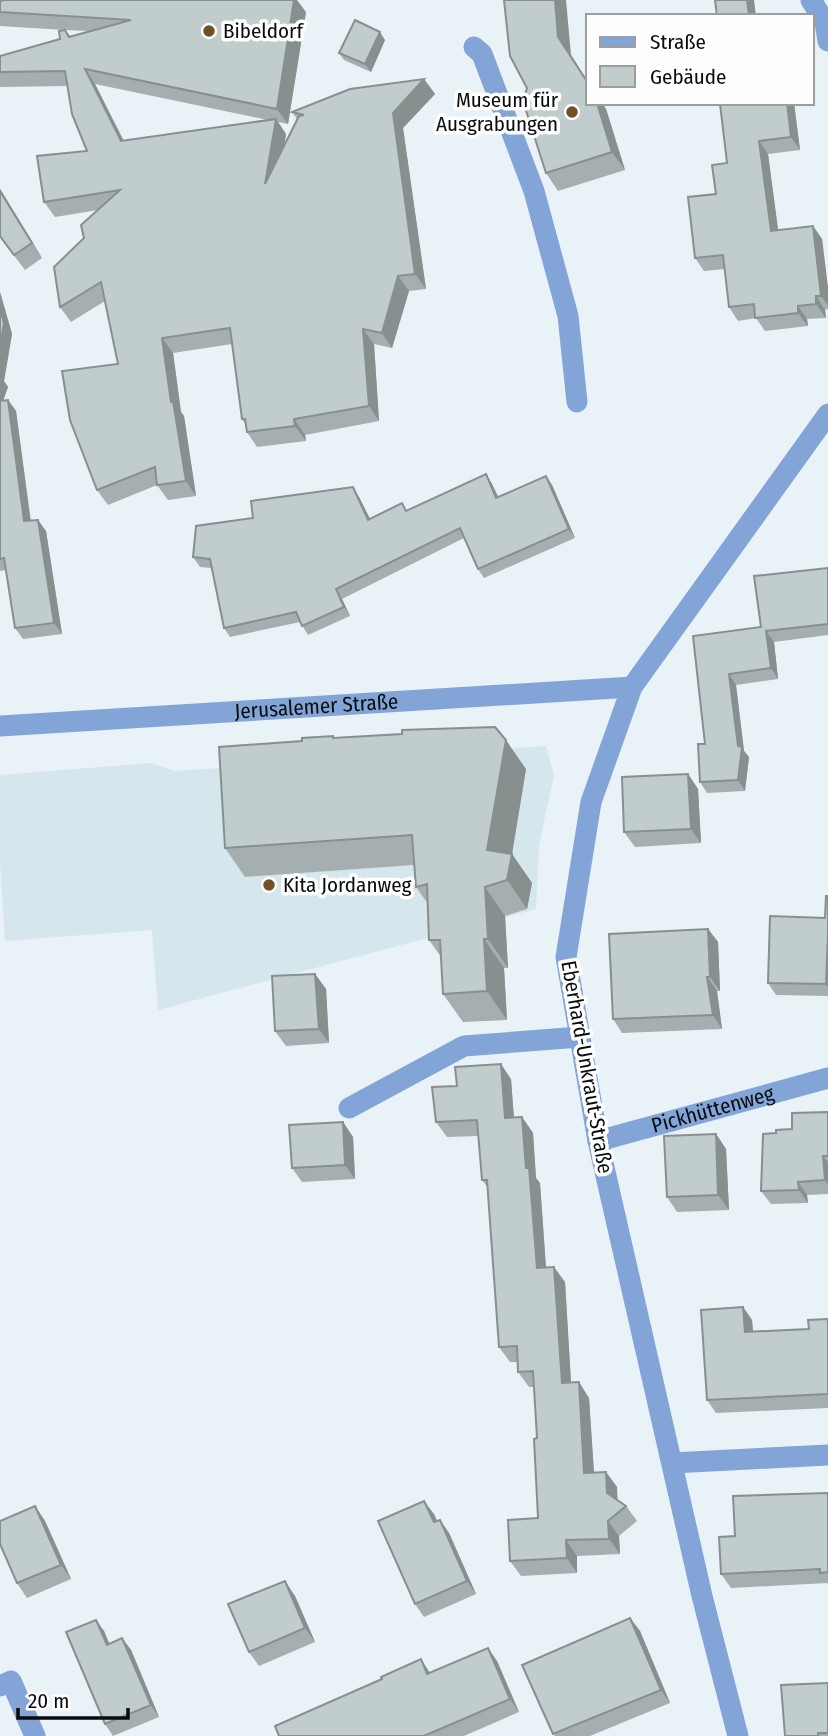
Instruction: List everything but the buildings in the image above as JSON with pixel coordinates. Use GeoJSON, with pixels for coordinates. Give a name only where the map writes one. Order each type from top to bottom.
{"type":"FeatureCollection","features":[{"type":"Feature","properties":{"kind":"street"},"geometry":{"type":"LineString","coordinates":[[811,0],[825,22],[828,41]]}},
{"type":"Feature","properties":{"kind":"street"},"geometry":{"type":"LineString","coordinates":[[474,47],[482,54],[534,191],[568,316],[577,402]]}},
{"type":"Feature","properties":{"kind":"street","name":"Eberhard-Unkraut-Straße"},"geometry":{"type":"LineString","coordinates":[[738,1736],[702,1596],[598,1141],[566,957],[591,802],[632,687],[828,414]]}},
{"type":"Feature","properties":{"kind":"street","name":"Jerusalemer Straße"},"geometry":{"type":"LineString","coordinates":[[0,726],[632,687]]}},
{"type":"Feature","properties":{"kind":"street"},"geometry":{"type":"LineString","coordinates":[[349,1108],[464,1046],[580,1037]]}},
{"type":"Feature","properties":{"kind":"street","name":"Pickhüttenweg"},"geometry":{"type":"LineString","coordinates":[[598,1141],[828,1078]]}},
{"type":"Feature","properties":{"kind":"street"},"geometry":{"type":"LineString","coordinates":[[672,1463],[828,1455]]}},
{"type":"Feature","properties":{"kind":"street"},"geometry":{"type":"LineString","coordinates":[[5,1684],[35,1736]]}},
{"type":"Feature","properties":{"kind":"shaded area","name":"Kita Jordanweg"},"geometry":{"type":"Polygon","coordinates":[[[546,746],[554,775],[539,845],[536,909],[158,1010],[152,930],[5,941],[0,862],[0,775],[151,763],[175,771],[546,746]]]}},
{"type":"Feature","properties":{"kind":"place","name":"Bibeldorf"},"geometry":{"type":"Point","coordinates":[209,31]}},
{"type":"Feature","properties":{"kind":"place","name":"Museum für Ausgrabungen"},"geometry":{"type":"Point","coordinates":[572,112]}},
{"type":"Feature","properties":{"kind":"place","name":"Kita Jordanweg"},"geometry":{"type":"Point","coordinates":[269,885]}}]}
